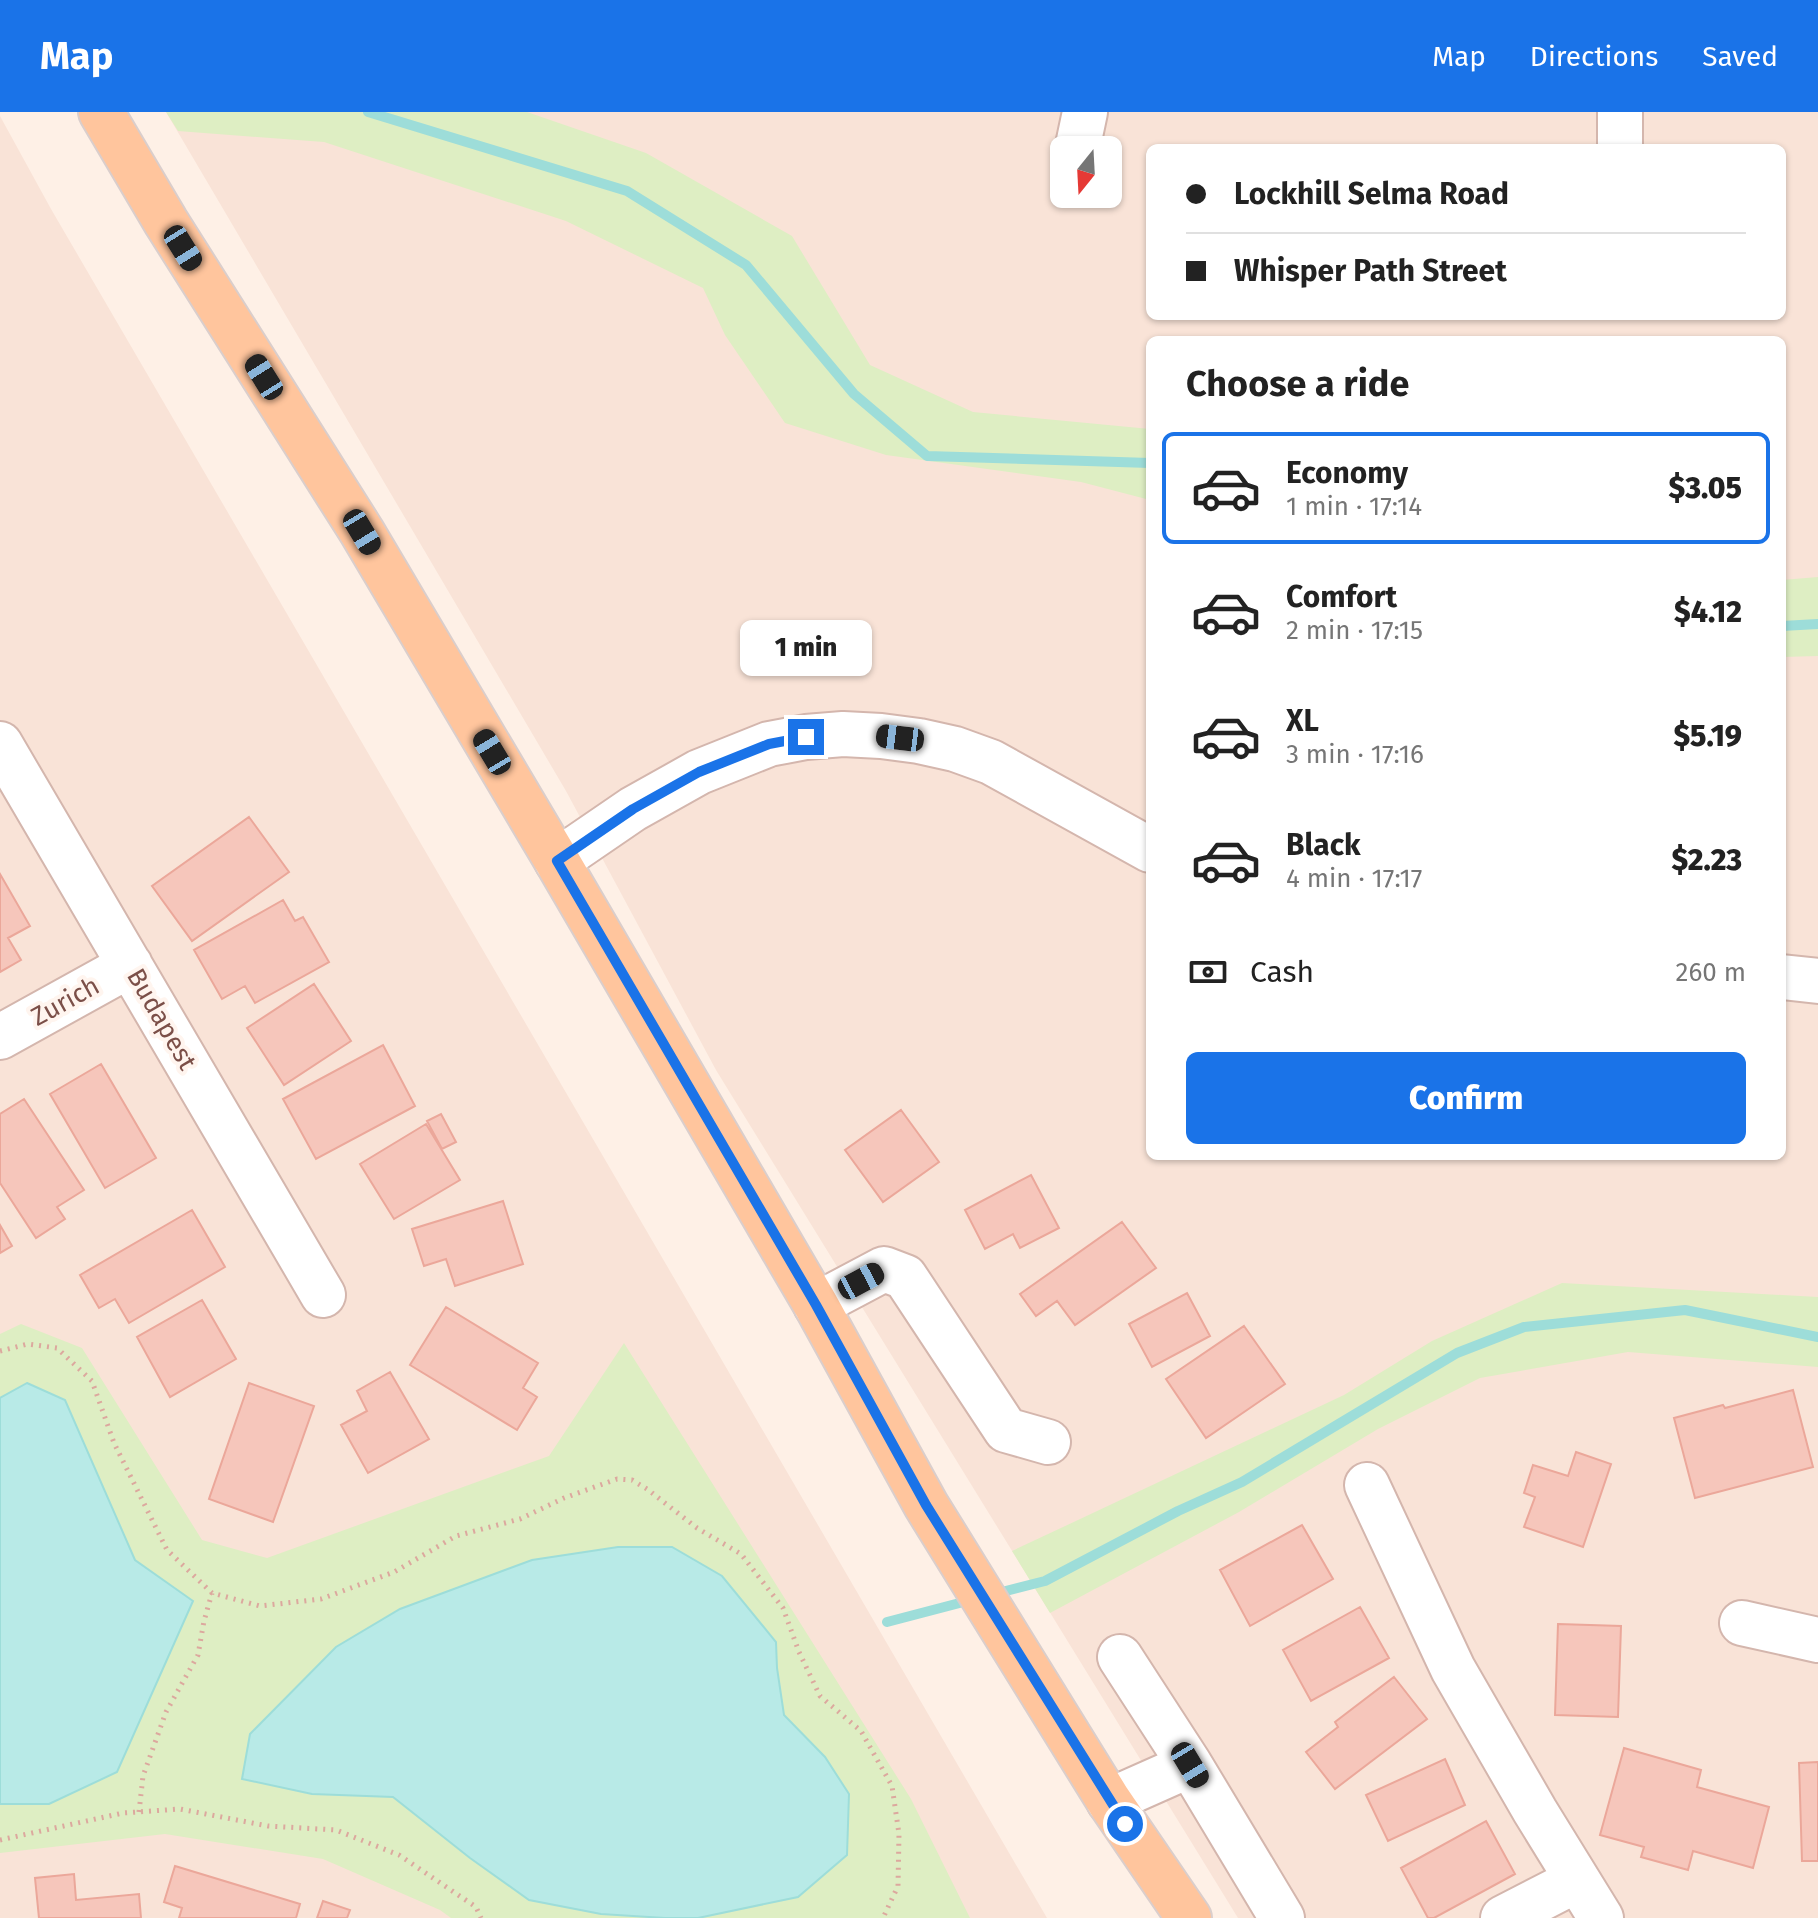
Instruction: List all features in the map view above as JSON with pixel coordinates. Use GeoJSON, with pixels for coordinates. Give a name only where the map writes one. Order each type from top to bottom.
{"type":"FeatureCollection","features":[{"type":"Feature","properties":{"kind":"main road"},"geometry":{"type":"LineString","coordinates":[[101,112],[166,222],[362,532],[557,861],[816,1305],[926,1505],[1109,1801],[1189,1918]]}},
{"type":"Feature","properties":{"kind":"main road"},"geometry":{"type":"LineString","coordinates":[[1109,1801],[1169,1918]]}},
{"type":"Feature","properties":{"kind":"street"},"geometry":{"type":"LineString","coordinates":[[1080,136],[1085,112]]}},
{"type":"Feature","properties":{"kind":"street"},"geometry":{"type":"LineString","coordinates":[[1620,112],[1620,144]]}},
{"type":"Feature","properties":{"kind":"street"},"geometry":{"type":"LineString","coordinates":[[557,861],[633,809],[699,772],[769,744],[843,734],[919,741],[991,762],[1146,848]]}},
{"type":"Feature","properties":{"kind":"street","name":"Budapest"},"geometry":{"type":"LineString","coordinates":[[0,744],[323,1295]]}},
{"type":"Feature","properties":{"kind":"street","name":"Zurich"},"geometry":{"type":"LineString","coordinates":[[0,1037],[130,965]]}},
{"type":"Feature","properties":{"kind":"street"},"geometry":{"type":"LineString","coordinates":[[1786,977],[1818,981]]}},
{"type":"Feature","properties":{"kind":"street"},"geometry":{"type":"LineString","coordinates":[[816,1305],[884,1269],[905,1277],[1006,1430],[1048,1442]]}},
{"type":"Feature","properties":{"kind":"street"},"geometry":{"type":"LineString","coordinates":[[1367,1485],[1453,1669],[1601,1918]]}},
{"type":"Feature","properties":{"kind":"street"},"geometry":{"type":"LineString","coordinates":[[1742,1623],[1818,1640]]}},
{"type":"Feature","properties":{"kind":"street"},"geometry":{"type":"LineString","coordinates":[[1120,1657],[1190,1765],[1282,1918]]}},
{"type":"Feature","properties":{"kind":"street"},"geometry":{"type":"LineString","coordinates":[[1109,1801],[1190,1765]]}},
{"type":"Feature","properties":{"kind":"street"},"geometry":{"type":"LineString","coordinates":[[1503,1918],[1577,1880]]}},
{"type":"Feature","properties":{"kind":"path"},"geometry":{"type":"LineString","coordinates":[[0,1351],[28,1344],[57,1348],[92,1381],[114,1443],[167,1550],[212,1593],[260,1606],[321,1599],[394,1572],[456,1536],[520,1519],[564,1498],[617,1479],[632,1480],[647,1489],[697,1528],[741,1554],[783,1608],[820,1696],[861,1731],[892,1786],[899,1834],[898,1886],[883,1918]]}},
{"type":"Feature","properties":{"kind":"path"},"geometry":{"type":"LineString","coordinates":[[139,1812],[143,1776],[166,1712],[198,1655],[212,1593]]}},
{"type":"Feature","properties":{"kind":"path"},"geometry":{"type":"LineString","coordinates":[[0,1840],[123,1813],[180,1809],[268,1826],[336,1830],[399,1855],[476,1907],[481,1918]]}},
{"type":"Feature","properties":{"kind":"shaded area"},"geometry":{"type":"Polygon","coordinates":[[[166,112],[1818,112],[1818,1918],[1238,1918],[716,1070],[566,791],[166,112]]]}},
{"type":"Feature","properties":{"kind":"shaded area"},"geometry":{"type":"Polygon","coordinates":[[[0,116],[51,209],[1047,1918],[0,1918],[0,116]]]}},
{"type":"Feature","properties":{"kind":"green space"},"geometry":{"type":"Polygon","coordinates":[[[166,112],[527,112],[646,153],[792,236],[870,365],[973,412],[1146,429],[1146,499],[1081,482],[886,455],[785,423],[725,335],[703,288],[566,221],[324,142],[178,131],[166,112]]]}},
{"type":"Feature","properties":{"kind":"green space"},"geometry":{"type":"Polygon","coordinates":[[[1818,577],[1818,656],[1786,657],[1786,580],[1818,577]]]}},
{"type":"Feature","properties":{"kind":"green space"},"geometry":{"type":"Polygon","coordinates":[[[1562,1283],[1818,1297],[1818,1367],[1628,1352],[1480,1378],[1378,1429],[1239,1512],[1050,1613],[1012,1551],[1344,1395],[1432,1341],[1562,1283]]]}},
{"type":"Feature","properties":{"kind":"green space"},"geometry":{"type":"Polygon","coordinates":[[[21,1324],[82,1348],[202,1540],[267,1558],[549,1456],[624,1343],[911,1799],[970,1918],[451,1918],[440,1910],[323,1859],[165,1834],[0,1853],[0,1334],[21,1324]]]}},
{"type":"Feature","properties":{"kind":"water"},"geometry":{"type":"Polygon","coordinates":[[[27,1383],[65,1400],[135,1560],[193,1601],[117,1772],[49,1804],[0,1804],[0,1398],[27,1383]]]}},
{"type":"Feature","properties":{"kind":"water"},"geometry":{"type":"Polygon","coordinates":[[[618,1547],[672,1547],[722,1576],[776,1642],[784,1715],[825,1757],[849,1794],[847,1855],[798,1897],[698,1918],[601,1914],[529,1900],[393,1797],[312,1794],[242,1779],[250,1734],[336,1647],[400,1609],[532,1560],[618,1547]]]}},
{"type":"Feature","properties":{"kind":"building"},"geometry":{"type":"Polygon","coordinates":[[[249,817],[289,872],[192,941],[152,886],[249,817]]]}},
{"type":"Feature","properties":{"kind":"building"},"geometry":{"type":"Polygon","coordinates":[[[0,874],[30,926],[8,938],[21,960],[0,972],[0,874]]]}},
{"type":"Feature","properties":{"kind":"building"},"geometry":{"type":"Polygon","coordinates":[[[283,900],[295,921],[303,917],[329,962],[255,1003],[245,986],[222,999],[194,950],[283,900]]]}},
{"type":"Feature","properties":{"kind":"building"},"geometry":{"type":"Polygon","coordinates":[[[314,984],[351,1041],[284,1085],[247,1028],[314,984]]]}},
{"type":"Feature","properties":{"kind":"building"},"geometry":{"type":"Polygon","coordinates":[[[383,1045],[415,1106],[316,1159],[283,1099],[383,1045]]]}},
{"type":"Feature","properties":{"kind":"building"},"geometry":{"type":"Polygon","coordinates":[[[101,1064],[156,1158],[105,1188],[50,1094],[101,1064]]]}},
{"type":"Feature","properties":{"kind":"building"},"geometry":{"type":"Polygon","coordinates":[[[24,1099],[84,1190],[57,1207],[65,1219],[36,1238],[0,1183],[0,1114],[24,1099]]]}},
{"type":"Feature","properties":{"kind":"building"},"geometry":{"type":"Polygon","coordinates":[[[901,1110],[939,1162],[883,1202],[845,1150],[901,1110]]]}},
{"type":"Feature","properties":{"kind":"building"},"geometry":{"type":"Polygon","coordinates":[[[441,1114],[456,1142],[442,1149],[427,1121],[441,1114]]]}},
{"type":"Feature","properties":{"kind":"building"},"geometry":{"type":"Polygon","coordinates":[[[426,1124],[460,1180],[394,1219],[360,1164],[426,1124]]]}},
{"type":"Feature","properties":{"kind":"building"},"geometry":{"type":"Polygon","coordinates":[[[1031,1175],[1059,1228],[1020,1248],[1013,1234],[985,1249],[965,1210],[1031,1175]]]}},
{"type":"Feature","properties":{"kind":"building"},"geometry":{"type":"Polygon","coordinates":[[[503,1201],[523,1264],[455,1286],[446,1259],[424,1266],[412,1229],[503,1201]]]}},
{"type":"Feature","properties":{"kind":"building"},"geometry":{"type":"Polygon","coordinates":[[[192,1210],[225,1267],[129,1323],[115,1299],[99,1308],[80,1275],[192,1210]]]}},
{"type":"Feature","properties":{"kind":"building"},"geometry":{"type":"Polygon","coordinates":[[[1122,1222],[1156,1268],[1075,1325],[1057,1301],[1036,1316],[1020,1294],[1122,1222]]]}},
{"type":"Feature","properties":{"kind":"building"},"geometry":{"type":"Polygon","coordinates":[[[0,1225],[12,1246],[0,1253],[0,1225]]]}},
{"type":"Feature","properties":{"kind":"building"},"geometry":{"type":"Polygon","coordinates":[[[1187,1293],[1210,1336],[1152,1367],[1129,1324],[1187,1293]]]}},
{"type":"Feature","properties":{"kind":"building"},"geometry":{"type":"Polygon","coordinates":[[[202,1300],[236,1359],[170,1397],[137,1337],[202,1300]]]}},
{"type":"Feature","properties":{"kind":"building"},"geometry":{"type":"Polygon","coordinates":[[[446,1307],[538,1363],[523,1388],[537,1397],[517,1430],[410,1365],[446,1307]]]}},
{"type":"Feature","properties":{"kind":"building"},"geometry":{"type":"Polygon","coordinates":[[[1244,1326],[1285,1384],[1206,1438],[1166,1379],[1244,1326]]]}},
{"type":"Feature","properties":{"kind":"building"},"geometry":{"type":"Polygon","coordinates":[[[390,1372],[429,1439],[368,1473],[341,1425],[367,1411],[357,1391],[390,1372]]]}},
{"type":"Feature","properties":{"kind":"building"},"geometry":{"type":"Polygon","coordinates":[[[249,1383],[314,1406],[273,1522],[209,1499],[249,1383]]]}},
{"type":"Feature","properties":{"kind":"building"},"geometry":{"type":"Polygon","coordinates":[[[1793,1390],[1813,1467],[1695,1498],[1674,1418],[1793,1390]]]}},
{"type":"Feature","properties":{"kind":"building"},"geometry":{"type":"Polygon","coordinates":[[[1576,1452],[1611,1464],[1583,1547],[1524,1527],[1535,1497],[1524,1493],[1533,1465],[1568,1476],[1576,1452]]]}},
{"type":"Feature","properties":{"kind":"building"},"geometry":{"type":"Polygon","coordinates":[[[1302,1525],[1333,1579],[1250,1626],[1220,1570],[1302,1525]]]}},
{"type":"Feature","properties":{"kind":"building"},"geometry":{"type":"Polygon","coordinates":[[[1360,1607],[1389,1658],[1311,1701],[1283,1650],[1360,1607]]]}},
{"type":"Feature","properties":{"kind":"building"},"geometry":{"type":"Polygon","coordinates":[[[1558,1624],[1621,1626],[1618,1717],[1555,1715],[1558,1624]]]}},
{"type":"Feature","properties":{"kind":"building"},"geometry":{"type":"Polygon","coordinates":[[[1394,1677],[1427,1719],[1335,1789],[1306,1752],[1338,1727],[1335,1722],[1394,1677]]]}},
{"type":"Feature","properties":{"kind":"building"},"geometry":{"type":"Polygon","coordinates":[[[1624,1748],[1701,1770],[1697,1787],[1769,1807],[1753,1868],[1693,1851],[1688,1870],[1641,1857],[1644,1847],[1600,1835],[1624,1748]]]}},
{"type":"Feature","properties":{"kind":"building"},"geometry":{"type":"Polygon","coordinates":[[[1445,1759],[1465,1805],[1388,1841],[1366,1795],[1445,1759]]]}},
{"type":"Feature","properties":{"kind":"building"},"geometry":{"type":"Polygon","coordinates":[[[1818,1762],[1818,1861],[1802,1861],[1799,1763],[1818,1762]]]}},
{"type":"Feature","properties":{"kind":"building"},"geometry":{"type":"Polygon","coordinates":[[[1486,1821],[1515,1874],[1434,1918],[1428,1918],[1401,1868],[1486,1821]]]}},
{"type":"Feature","properties":{"kind":"building"},"geometry":{"type":"Polygon","coordinates":[[[175,1866],[300,1904],[296,1918],[179,1918],[182,1908],[164,1902],[175,1866]]]}},
{"type":"Feature","properties":{"kind":"building"},"geometry":{"type":"Polygon","coordinates":[[[74,1874],[76,1900],[139,1894],[141,1918],[39,1918],[35,1878],[74,1874]]]}},
{"type":"Feature","properties":{"kind":"building"},"geometry":{"type":"Polygon","coordinates":[[[323,1901],[350,1910],[347,1918],[317,1918],[323,1901]]]}},
{"type":"Feature","properties":{"kind":"waterway"},"geometry":{"type":"LineString","coordinates":[[368,112],[627,191],[746,265],[854,394],[927,456],[1146,463]]}},
{"type":"Feature","properties":{"kind":"waterway"},"geometry":{"type":"LineString","coordinates":[[1786,626],[1818,624]]}},
{"type":"Feature","properties":{"kind":"waterway"},"geometry":{"type":"LineString","coordinates":[[994,1594],[1045,1581],[1178,1511],[1242,1482],[1457,1353],[1524,1327],[1685,1310],[1818,1337]]}},
{"type":"Feature","properties":{"kind":"waterway"},"geometry":{"type":"LineString","coordinates":[[887,1622],[971,1600]]}},
{"type":"Feature","properties":{"kind":"route"},"geometry":{"type":"LineString","coordinates":[[806,737],[769,744],[699,772],[633,809],[557,861],[816,1305],[926,1505],[1125,1824]]}}]}
